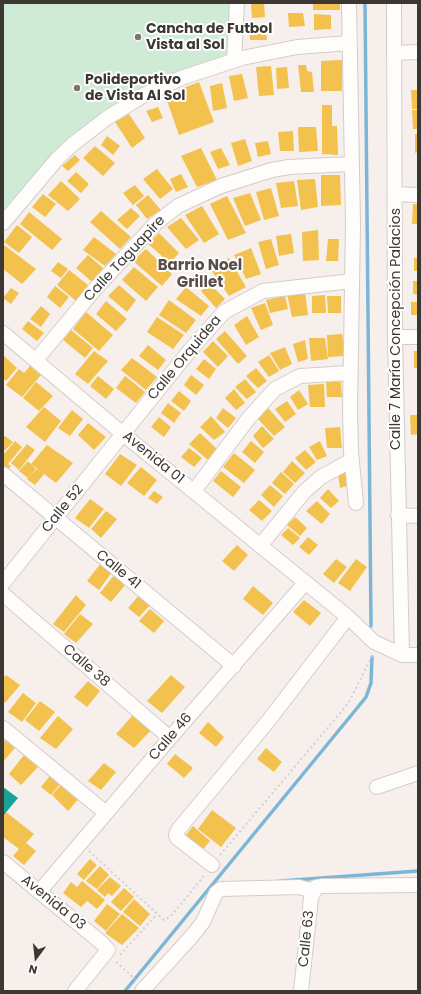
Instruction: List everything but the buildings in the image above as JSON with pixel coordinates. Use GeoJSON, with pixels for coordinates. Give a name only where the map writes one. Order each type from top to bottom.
{"type":"FeatureCollection","features":[{"type":"Feature","properties":{"kind":"street"},"geometry":{"type":"LineString","coordinates":[[234,60],[237,3]]}},
{"type":"Feature","properties":{"kind":"street"},"geometry":{"type":"LineString","coordinates":[[349,3],[352,281],[350,373],[352,460],[356,503]]}},
{"type":"Feature","properties":{"kind":"street","name":"Calle 7 María Concepción Palacios"},"geometry":{"type":"LineString","coordinates":[[394,3],[396,194],[395,337],[402,655]]}},
{"type":"Feature","properties":{"kind":"street"},"geometry":{"type":"LineString","coordinates":[[3,223],[58,158],[107,118],[132,102],[164,86],[234,60],[297,47],[349,43]]}},
{"type":"Feature","properties":{"kind":"street"},"geometry":{"type":"LineString","coordinates":[[394,53],[418,52]]}},
{"type":"Feature","properties":{"kind":"street","name":"Calle Taguapire"},"geometry":{"type":"LineString","coordinates":[[36,360],[95,289],[150,228],[178,206],[221,186],[272,170],[289,167],[351,164]]}},
{"type":"Feature","properties":{"kind":"street"},"geometry":{"type":"LineString","coordinates":[[396,194],[418,195]]}},
{"type":"Feature","properties":{"kind":"street","name":"Calle Orquidea"},"geometry":{"type":"LineString","coordinates":[[123,434],[224,312],[263,291],[352,281]]}},
{"type":"Feature","properties":{"kind":"street","name":"Avenida 01"},"geometry":{"type":"LineString","coordinates":[[3,332],[123,434],[348,617],[368,637],[379,645],[402,655]]}},
{"type":"Feature","properties":{"kind":"street"},"geometry":{"type":"LineString","coordinates":[[395,337],[418,337]]}},
{"type":"Feature","properties":{"kind":"street"},"geometry":{"type":"LineString","coordinates":[[194,491],[248,419],[275,389],[300,376],[350,373]]}},
{"type":"Feature","properties":{"kind":"street","name":"Calle 52"},"geometry":{"type":"LineString","coordinates":[[3,583],[123,434]]}},
{"type":"Feature","properties":{"kind":"street"},"geometry":{"type":"LineString","coordinates":[[260,546],[304,492],[321,477],[352,460]]}},
{"type":"Feature","properties":{"kind":"street","name":"Calle 41"},"geometry":{"type":"LineString","coordinates":[[3,474],[234,666]]}},
{"type":"Feature","properties":{"kind":"street"},"geometry":{"type":"LineString","coordinates":[[398,516],[418,516]]}},
{"type":"Feature","properties":{"kind":"street","name":"Calle 46"},"geometry":{"type":"LineString","coordinates":[[39,892],[305,582]]}},
{"type":"Feature","properties":{"kind":"street","name":"Calle 38"},"geometry":{"type":"LineString","coordinates":[[3,594],[170,738]]}},
{"type":"Feature","properties":{"kind":"street"},"geometry":{"type":"LineString","coordinates":[[212,865],[177,838],[176,835],[178,830],[269,720],[348,617]]}},
{"type":"Feature","properties":{"kind":"street"},"geometry":{"type":"LineString","coordinates":[[402,655],[418,655]]}},
{"type":"Feature","properties":{"kind":"street"},"geometry":{"type":"LineString","coordinates":[[3,728],[106,813]]}},
{"type":"Feature","properties":{"kind":"street"},"geometry":{"type":"LineString","coordinates":[[377,787],[418,773]]}},
{"type":"Feature","properties":{"kind":"street","name":"Avenida 03"},"geometry":{"type":"LineString","coordinates":[[3,862],[103,944],[108,950],[75,991]]}},
{"type":"Feature","properties":{"kind":"street"},"geometry":{"type":"LineString","coordinates":[[141,987],[192,936],[203,922],[216,893],[222,889],[299,887],[315,889],[323,886],[418,884]]}},
{"type":"Feature","properties":{"kind":"street","name":"Calle 63"},"geometry":{"type":"LineString","coordinates":[[301,991],[315,889]]}},
{"type":"Feature","properties":{"kind":"path"},"geometry":{"type":"LineString","coordinates":[[81,843],[164,920],[170,917],[342,711],[350,700],[358,681],[379,645]]}},
{"type":"Feature","properties":{"kind":"path"},"geometry":{"type":"LineString","coordinates":[[141,987],[115,961],[157,914]]}},
{"type":"Feature","properties":{"kind":"green space","name":"Polideportivo de Vista Al Sol"},"geometry":{"type":"Polygon","coordinates":[[[3,3],[232,3],[229,53],[107,110],[95,118],[63,147],[3,211],[3,3]]]}},
{"type":"Feature","properties":{"kind":"waterway"},"geometry":{"type":"LineString","coordinates":[[365,3],[371,626]]}},
{"type":"Feature","properties":{"kind":"waterway"},"geometry":{"type":"LineString","coordinates":[[125,991],[366,697],[371,683],[372,657]]}},
{"type":"Feature","properties":{"kind":"waterway"},"geometry":{"type":"LineString","coordinates":[[280,881],[418,871]]}},
{"type":"Feature","properties":{"kind":"place","name":"Cancha de Futbol Vista al Sol"},"geometry":{"type":"Point","coordinates":[138,37]}},
{"type":"Feature","properties":{"kind":"place","name":"Polideportivo de Vista Al Sol"},"geometry":{"type":"Point","coordinates":[77,88]}},
{"type":"Feature","properties":{"kind":"district","name":"Barrio Noel Grillet"},"geometry":{"type":"Point","coordinates":[200,274]}}]}
